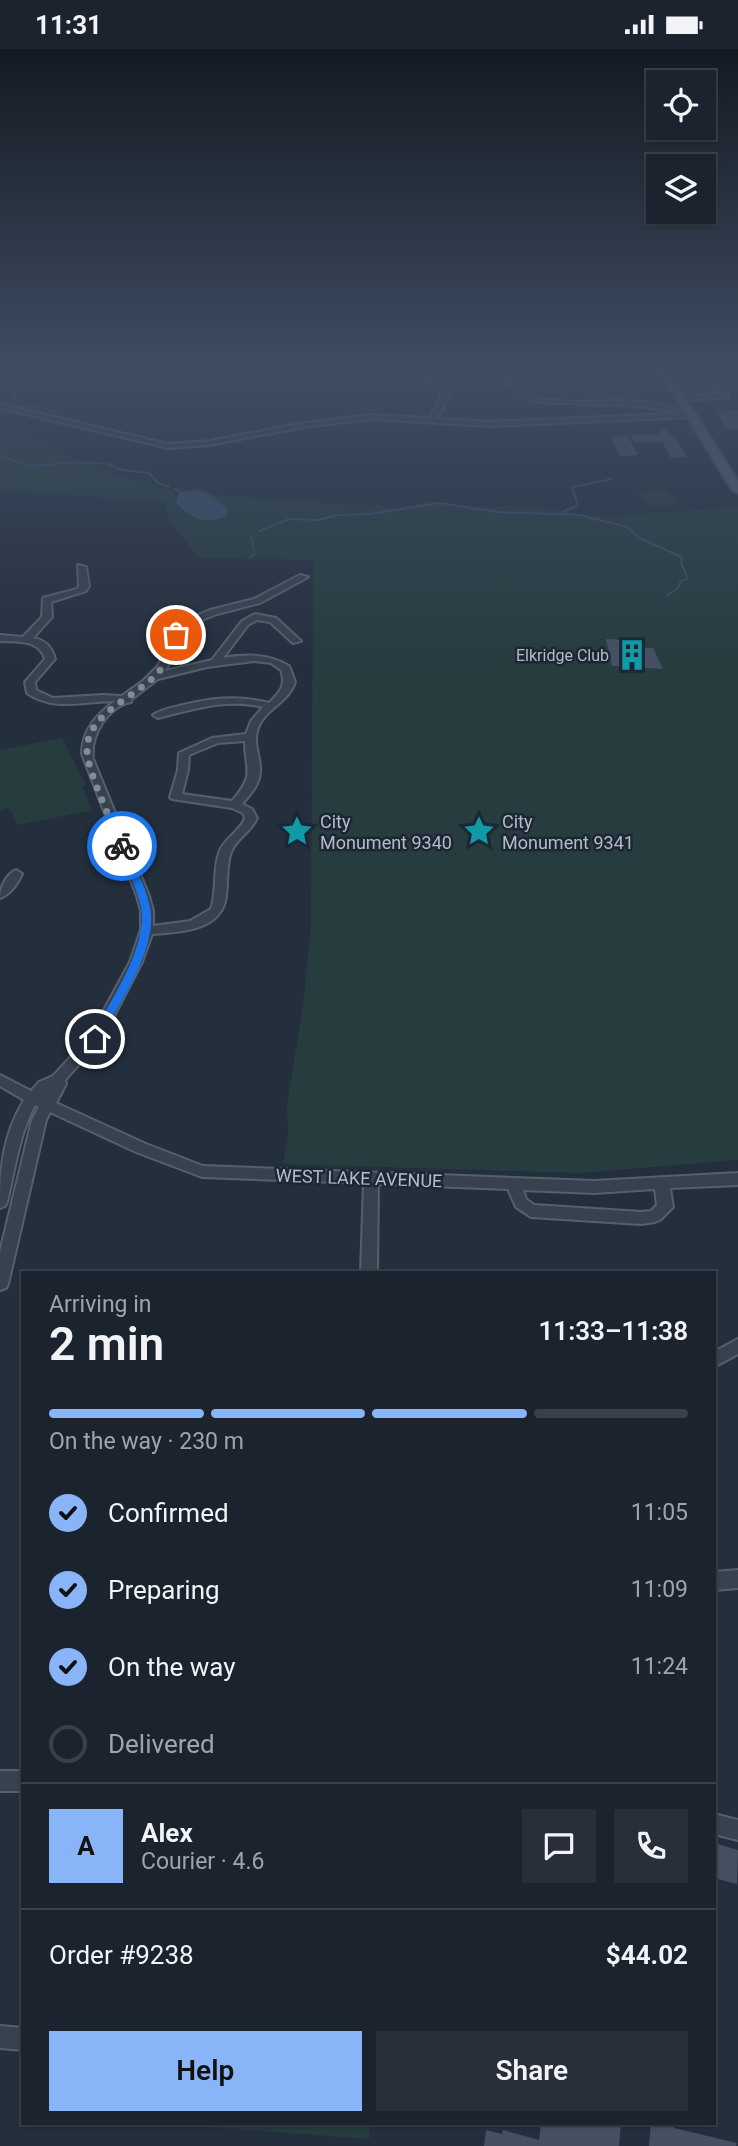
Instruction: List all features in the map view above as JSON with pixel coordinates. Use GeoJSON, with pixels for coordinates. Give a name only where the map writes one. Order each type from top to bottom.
{"type":"FeatureCollection","features":[{"type":"Feature","properties":{"kind":"main road"},"geometry":{"type":"LineString","coordinates":[[725,470],[738,490]]}},
{"type":"Feature","properties":{"kind":"street"},"geometry":{"type":"LineString","coordinates":[[27,639],[47,617],[46,600],[81,591],[84,586],[81,567]]}},
{"type":"Feature","properties":{"kind":"street"},"geometry":{"type":"LineString","coordinates":[[0,1202],[22,1112],[58,1084],[58,1079],[95,1039],[136,962],[147,930],[147,911],[143,896],[87,753],[89,738],[97,723],[153,677],[167,658],[176,635],[191,622],[208,614],[259,600],[303,577]]}},
{"type":"Feature","properties":{"kind":"street"},"geometry":{"type":"LineString","coordinates":[[214,664],[245,623],[255,617],[273,619],[296,641]]}},
{"type":"Feature","properties":{"kind":"street"},"geometry":{"type":"LineString","coordinates":[[0,638],[27,639],[42,644],[49,652],[50,659],[30,682],[35,695],[59,701],[111,695],[127,700]]}},
{"type":"Feature","properties":{"kind":"street"},"geometry":{"type":"LineString","coordinates":[[153,677],[253,657],[281,666],[290,677],[289,687],[257,720],[250,737],[256,774],[250,787],[235,805]]}},
{"type":"Feature","properties":{"kind":"street"},"geometry":{"type":"LineString","coordinates":[[138,692],[197,668]]}},
{"type":"Feature","properties":{"kind":"street"},"geometry":{"type":"LineString","coordinates":[[158,715],[228,698],[248,699],[270,706]]}},
{"type":"Feature","properties":{"kind":"street"},"geometry":{"type":"LineString","coordinates":[[147,930],[193,925],[213,916],[220,904],[226,850],[234,838],[247,828],[251,822],[251,814],[243,807],[235,805],[176,797],[184,753],[216,740],[250,737]]}},
{"type":"Feature","properties":{"kind":"street"},"geometry":{"type":"LineString","coordinates":[[0,894],[11,884],[16,874]]}},
{"type":"Feature","properties":{"kind":"street","name":"WEST LAKE AVENUE"},"geometry":{"type":"LineString","coordinates":[[0,1080],[39,1101],[178,1164],[202,1171],[594,1187],[738,1179]]}},
{"type":"Feature","properties":{"kind":"street"},"geometry":{"type":"LineString","coordinates":[[1,1276],[38,1120],[39,1101]]}},
{"type":"Feature","properties":{"kind":"street"},"geometry":{"type":"LineString","coordinates":[[369,1271],[371,1179]]}},
{"type":"Feature","properties":{"kind":"street"},"geometry":{"type":"LineString","coordinates":[[514,1184],[518,1199],[523,1207],[531,1212],[641,1218],[655,1216],[665,1207],[662,1185]]}},
{"type":"Feature","properties":{"kind":"street"},"geometry":{"type":"LineString","coordinates":[[716,1359],[738,1346]]}},
{"type":"Feature","properties":{"kind":"street"},"geometry":{"type":"LineString","coordinates":[[716,1581],[738,1579]]}},
{"type":"Feature","properties":{"kind":"street"},"geometry":{"type":"LineString","coordinates":[[0,1781],[21,1781]]}},
{"type":"Feature","properties":{"kind":"street"},"geometry":{"type":"LineString","coordinates":[[716,1824],[738,1830]]}},
{"type":"Feature","properties":{"kind":"street"},"geometry":{"type":"LineString","coordinates":[[0,2037],[21,2039]]}},
{"type":"Feature","properties":{"kind":"green space","name":"Elkridge Club"},"geometry":{"type":"Polygon","coordinates":[[[0,470],[114,470],[114,474],[137,482],[147,479],[174,493],[174,501],[179,490],[200,488],[219,496],[399,507],[429,502],[454,507],[527,506],[604,517],[738,507],[738,1160],[580,1173],[283,1164],[288,1136],[287,1104],[303,1006],[311,924],[313,560],[200,558],[169,522],[165,502],[0,490],[0,470]]]}},
{"type":"Feature","properties":{"kind":"green space"},"geometry":{"type":"Polygon","coordinates":[[[665,490],[678,500],[674,506],[651,507],[636,494],[665,490]]]}},
{"type":"Feature","properties":{"kind":"green space"},"geometry":{"type":"Polygon","coordinates":[[[62,738],[86,785],[82,787],[92,810],[17,825],[12,812],[7,808],[0,810],[0,750],[62,738]]]}},
{"type":"Feature","properties":{"kind":"green space"},"geometry":{"type":"Polygon","coordinates":[[[210,2125],[370,2125],[369,2139],[210,2125]]]}},
{"type":"Feature","properties":{"kind":"water"},"geometry":{"type":"Polygon","coordinates":[[[197,490],[212,495],[227,509],[227,516],[213,520],[200,519],[187,513],[176,503],[179,493],[197,490]]]}},
{"type":"Feature","properties":{"kind":"building","name":"Elkridge Club"},"geometry":{"type":"Polygon","coordinates":[[[606,639],[624,640],[625,647],[653,648],[663,669],[612,666],[606,639]]]}},
{"type":"Feature","properties":{"kind":"building"},"geometry":{"type":"Polygon","coordinates":[[[716,1844],[738,1850],[737,1884],[716,1879],[716,1844]]]}},
{"type":"Feature","properties":{"kind":"building"},"geometry":{"type":"Polygon","coordinates":[[[541,2125],[621,2125],[619,2146],[484,2146],[486,2130],[502,2134],[503,2130],[539,2140],[541,2125]]]}},
{"type":"Feature","properties":{"kind":"building"},"geometry":{"type":"Polygon","coordinates":[[[651,2125],[675,2125],[674,2128],[737,2143],[736,2146],[649,2146],[651,2125]]]}},
{"type":"Feature","properties":{"kind":"waterway"},"geometry":{"type":"LineString","coordinates":[[122,470],[149,473],[158,483],[169,487]]}},
{"type":"Feature","properties":{"kind":"waterway"},"geometry":{"type":"LineString","coordinates":[[563,512],[578,505],[572,487],[612,479]]}},
{"type":"Feature","properties":{"kind":"waterway"},"geometry":{"type":"LineString","coordinates":[[175,489],[182,493]]}},
{"type":"Feature","properties":{"kind":"waterway"},"geometry":{"type":"LineString","coordinates":[[259,531],[289,519],[318,520],[338,515],[370,514],[439,503],[498,512],[580,515],[627,527],[641,539],[682,557],[681,563],[688,579],[681,581],[677,589],[666,596]]}},
{"type":"Feature","properties":{"kind":"waterway"},"geometry":{"type":"LineString","coordinates":[[251,537],[254,550]]}},
{"type":"Feature","properties":{"kind":"waterway"},"geometry":{"type":"LineString","coordinates":[[250,558],[253,554]]}},
{"type":"Feature","properties":{"kind":"way so far"},"geometry":{"type":"LineString","coordinates":[[122,846],[90,767],[87,753],[89,738],[97,723],[106,714],[138,692],[162,668],[176,635]]}},
{"type":"Feature","properties":{"kind":"place","name":"Elkridge Club"},"geometry":{"type":"Point","coordinates":[632,655]}},
{"type":"Feature","properties":{"kind":"place","name":"City Monument 9340"},"geometry":{"type":"Point","coordinates":[297,831]}},
{"type":"Feature","properties":{"kind":"place","name":"City Monument 9341"},"geometry":{"type":"Point","coordinates":[479,831]}},
{"type":"Feature","properties":{"kind":"route"},"geometry":{"type":"LineString","coordinates":[[95,1039],[136,962],[147,930],[148,919],[143,896],[122,846]]}}]}
